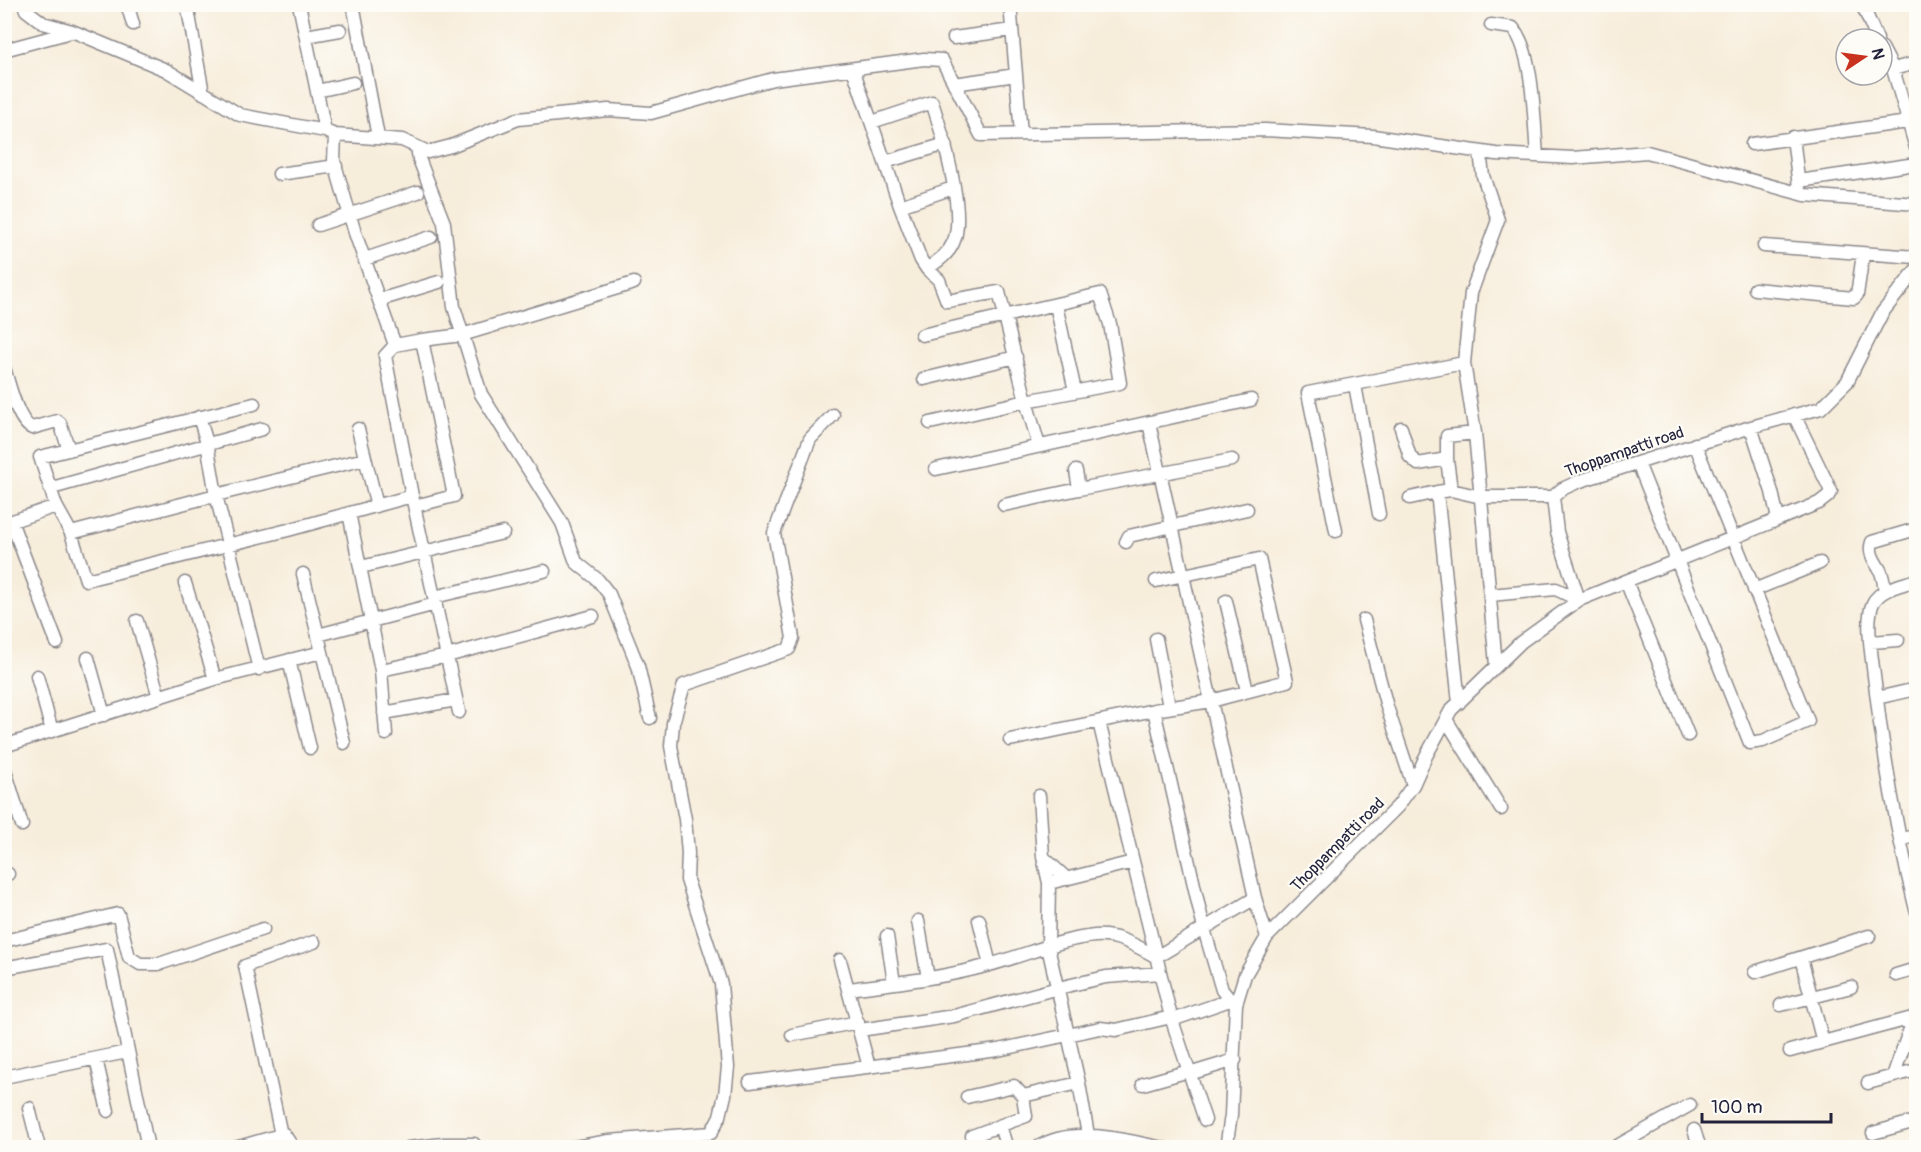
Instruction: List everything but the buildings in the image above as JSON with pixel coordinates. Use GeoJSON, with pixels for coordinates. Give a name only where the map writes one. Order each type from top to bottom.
{"type":"FeatureCollection","features":[{"type":"Feature","properties":{"kind":"street"},"geometry":{"type":"LineString","coordinates":[[24,4],[26,10],[43,23],[72,31],[166,70],[240,115],[330,133],[402,140],[428,152],[451,146],[518,119],[608,110],[651,113],[773,79],[924,59],[942,60],[981,135],[1265,130],[1373,136],[1479,152],[1537,156],[1573,158],[1647,152],[1799,187],[1917,204]]}},
{"type":"Feature","properties":{"kind":"street"},"geometry":{"type":"LineString","coordinates":[[127,4],[133,24]]}},
{"type":"Feature","properties":{"kind":"street"},"geometry":{"type":"LineString","coordinates":[[187,4],[203,93]]}},
{"type":"Feature","properties":{"kind":"street"},"geometry":{"type":"LineString","coordinates":[[300,4],[317,91],[330,133],[336,166],[350,215],[395,345]]}},
{"type":"Feature","properties":{"kind":"street"},"geometry":{"type":"LineString","coordinates":[[353,4],[378,137]]}},
{"type":"Feature","properties":{"kind":"street"},"geometry":{"type":"LineString","coordinates":[[1010,4],[1021,135]]}},
{"type":"Feature","properties":{"kind":"street"},"geometry":{"type":"LineString","coordinates":[[1862,4],[1872,27]]}},
{"type":"Feature","properties":{"kind":"street"},"geometry":{"type":"LineString","coordinates":[[1491,25],[1513,28],[1520,37],[1529,64],[1537,156]]}},
{"type":"Feature","properties":{"kind":"street"},"geometry":{"type":"LineString","coordinates":[[306,36],[340,30]]}},
{"type":"Feature","properties":{"kind":"street"},"geometry":{"type":"LineString","coordinates":[[954,38],[1012,30]]}},
{"type":"Feature","properties":{"kind":"street"},"geometry":{"type":"LineString","coordinates":[[4,50],[72,31]]}},
{"type":"Feature","properties":{"kind":"street"},"geometry":{"type":"LineString","coordinates":[[1894,69],[1917,63]]}},
{"type":"Feature","properties":{"kind":"street"},"geometry":{"type":"LineString","coordinates":[[853,69],[900,206],[927,269],[939,280],[947,301],[999,292],[1039,446]]}},
{"type":"Feature","properties":{"kind":"street"},"geometry":{"type":"LineString","coordinates":[[1894,73],[1917,148]]}},
{"type":"Feature","properties":{"kind":"street"},"geometry":{"type":"LineString","coordinates":[[954,84],[1016,75]]}},
{"type":"Feature","properties":{"kind":"street"},"geometry":{"type":"LineString","coordinates":[[317,91],[353,83]]}},
{"type":"Feature","properties":{"kind":"street"},"geometry":{"type":"LineString","coordinates":[[872,122],[932,102],[946,144],[957,226],[953,243],[942,258],[927,269]]}},
{"type":"Feature","properties":{"kind":"street"},"geometry":{"type":"LineString","coordinates":[[1752,144],[1908,122]]}},
{"type":"Feature","properties":{"kind":"street"},"geometry":{"type":"LineString","coordinates":[[1793,137],[1799,187]]}},
{"type":"Feature","properties":{"kind":"street"},"geometry":{"type":"LineString","coordinates":[[885,162],[946,144]]}},
{"type":"Feature","properties":{"kind":"street"},"geometry":{"type":"LineString","coordinates":[[417,147],[422,167],[444,223],[454,306],[481,394],[562,523],[576,562],[598,580],[609,594],[638,666],[650,718]]}},
{"type":"Feature","properties":{"kind":"street"},"geometry":{"type":"LineString","coordinates":[[1479,152],[1483,176],[1498,220],[1472,292],[1464,363],[1475,434],[1496,665]]}},
{"type":"Feature","properties":{"kind":"street"},"geometry":{"type":"LineString","coordinates":[[1799,187],[1917,164]]}},
{"type":"Feature","properties":{"kind":"street"},"geometry":{"type":"LineString","coordinates":[[279,174],[336,166]]}},
{"type":"Feature","properties":{"kind":"street"},"geometry":{"type":"LineString","coordinates":[[900,206],[953,188]]}},
{"type":"Feature","properties":{"kind":"street"},"geometry":{"type":"LineString","coordinates":[[318,225],[418,192]]}},
{"type":"Feature","properties":{"kind":"street"},"geometry":{"type":"LineString","coordinates":[[365,259],[431,237]]}},
{"type":"Feature","properties":{"kind":"street"},"geometry":{"type":"LineString","coordinates":[[1764,246],[1917,257]]}},
{"type":"Feature","properties":{"kind":"street"},"geometry":{"type":"LineString","coordinates":[[1755,289],[1854,298],[1857,295],[1863,254]]}},
{"type":"Feature","properties":{"kind":"street","name":"Thoppampatti road"},"geometry":{"type":"LineString","coordinates":[[1226,1148],[1232,1115],[1235,1060],[1233,1002],[1245,975],[1267,937],[1398,806],[1413,785],[1451,710],[1521,642],[1579,600],[1557,532],[1553,496],[1580,481],[1751,427],[1821,408],[1847,381],[1882,313],[1917,270]]}},
{"type":"Feature","properties":{"kind":"street"},"geometry":{"type":"LineString","coordinates":[[379,300],[439,282]]}},
{"type":"Feature","properties":{"kind":"street"},"geometry":{"type":"LineString","coordinates":[[384,713],[458,706],[413,501],[385,356],[395,345],[462,335],[634,283]]}},
{"type":"Feature","properties":{"kind":"street"},"geometry":{"type":"LineString","coordinates":[[922,335],[1100,294],[1110,324],[1120,383],[930,423]]}},
{"type":"Feature","properties":{"kind":"street"},"geometry":{"type":"LineString","coordinates":[[1056,305],[1075,391]]}},
{"type":"Feature","properties":{"kind":"street"},"geometry":{"type":"LineString","coordinates":[[254,404],[40,457],[56,506],[71,533],[86,580],[377,506],[454,496],[422,340]]}},
{"type":"Feature","properties":{"kind":"street"},"geometry":{"type":"LineString","coordinates":[[924,379],[1016,357]]}},
{"type":"Feature","properties":{"kind":"street"},"geometry":{"type":"LineString","coordinates":[[1336,531],[1308,393],[1464,363]]}},
{"type":"Feature","properties":{"kind":"street"},"geometry":{"type":"LineString","coordinates":[[4,368],[15,401],[26,424],[32,428],[57,421],[60,423],[69,450]]}},
{"type":"Feature","properties":{"kind":"street"},"geometry":{"type":"LineString","coordinates":[[1355,385],[1379,514]]}},
{"type":"Feature","properties":{"kind":"street"},"geometry":{"type":"LineString","coordinates":[[936,469],[1251,400]]}},
{"type":"Feature","properties":{"kind":"street"},"geometry":{"type":"LineString","coordinates":[[569,1148],[711,1133],[720,1116],[728,1067],[721,984],[687,880],[688,853],[685,819],[671,747],[673,723],[684,685],[789,649],[793,638],[774,533],[810,439],[832,415]]}},
{"type":"Feature","properties":{"kind":"street"},"geometry":{"type":"LineString","coordinates":[[1490,595],[1556,589],[1579,600],[1820,503],[1831,491],[1794,415]]}},
{"type":"Feature","properties":{"kind":"street"},"geometry":{"type":"LineString","coordinates":[[199,417],[259,669]]}},
{"type":"Feature","properties":{"kind":"street"},"geometry":{"type":"LineString","coordinates":[[1149,423],[1255,898],[1267,937]]}},
{"type":"Feature","properties":{"kind":"street"},"geometry":{"type":"LineString","coordinates":[[1751,427],[1772,492],[1778,519]]}},
{"type":"Feature","properties":{"kind":"street"},"geometry":{"type":"LineString","coordinates":[[1401,428],[1410,457],[1418,464],[1447,459]]}},
{"type":"Feature","properties":{"kind":"street"},"geometry":{"type":"LineString","coordinates":[[52,488],[262,429]]}},
{"type":"Feature","properties":{"kind":"street"},"geometry":{"type":"LineString","coordinates":[[358,429],[377,506]]}},
{"type":"Feature","properties":{"kind":"street"},"geometry":{"type":"LineString","coordinates":[[1451,490],[1447,436],[1475,434]]}},
{"type":"Feature","properties":{"kind":"street"},"geometry":{"type":"LineString","coordinates":[[1638,464],[1750,743],[1763,741],[1808,721],[1695,444]]}},
{"type":"Feature","properties":{"kind":"street"},"geometry":{"type":"LineString","coordinates":[[71,533],[365,459]]}},
{"type":"Feature","properties":{"kind":"street"},"geometry":{"type":"LineString","coordinates":[[1004,506],[1079,489],[1232,460]]}},
{"type":"Feature","properties":{"kind":"street"},"geometry":{"type":"LineString","coordinates":[[1076,471],[1079,489]]}},
{"type":"Feature","properties":{"kind":"street"},"geometry":{"type":"LineString","coordinates":[[1410,498],[1451,490],[1481,497],[1553,496]]}},
{"type":"Feature","properties":{"kind":"street"},"geometry":{"type":"LineString","coordinates":[[1437,492],[1459,703]]}},
{"type":"Feature","properties":{"kind":"street"},"geometry":{"type":"LineString","coordinates":[[56,506],[8,523],[57,643]]}},
{"type":"Feature","properties":{"kind":"street"},"geometry":{"type":"LineString","coordinates":[[1126,542],[1129,536],[1247,509]]}},
{"type":"Feature","properties":{"kind":"street"},"geometry":{"type":"LineString","coordinates":[[349,513],[381,670],[386,734]]}},
{"type":"Feature","properties":{"kind":"street"},"geometry":{"type":"LineString","coordinates":[[1886,591],[1881,572],[1873,561],[1870,546],[1872,542],[1917,529]]}},
{"type":"Feature","properties":{"kind":"street"},"geometry":{"type":"LineString","coordinates":[[361,567],[503,533]]}},
{"type":"Feature","properties":{"kind":"street"},"geometry":{"type":"LineString","coordinates":[[1010,740],[1169,707],[1211,701],[1287,681],[1259,559],[1156,581]]}},
{"type":"Feature","properties":{"kind":"street"},"geometry":{"type":"LineString","coordinates":[[1754,590],[1820,563]]}},
{"type":"Feature","properties":{"kind":"street"},"geometry":{"type":"LineString","coordinates":[[318,635],[544,571]]}},
{"type":"Feature","properties":{"kind":"street"},"geometry":{"type":"LineString","coordinates":[[303,574],[344,743]]}},
{"type":"Feature","properties":{"kind":"street"},"geometry":{"type":"LineString","coordinates":[[1917,580],[1886,591],[1873,603],[1870,620],[1870,642],[1881,738],[1917,910]]}},
{"type":"Feature","properties":{"kind":"street"},"geometry":{"type":"LineString","coordinates":[[1626,581],[1688,735]]}},
{"type":"Feature","properties":{"kind":"street"},"geometry":{"type":"LineString","coordinates":[[185,583],[215,679]]}},
{"type":"Feature","properties":{"kind":"street"},"geometry":{"type":"LineString","coordinates":[[1226,601],[1247,691]]}},
{"type":"Feature","properties":{"kind":"street"},"geometry":{"type":"LineString","coordinates":[[381,670],[447,656],[593,616]]}},
{"type":"Feature","properties":{"kind":"street"},"geometry":{"type":"LineString","coordinates":[[1364,620],[1387,707],[1413,785]]}},
{"type":"Feature","properties":{"kind":"street"},"geometry":{"type":"LineString","coordinates":[[137,621],[159,697]]}},
{"type":"Feature","properties":{"kind":"street"},"geometry":{"type":"LineString","coordinates":[[1156,639],[1169,707]]}},
{"type":"Feature","properties":{"kind":"street"},"geometry":{"type":"LineString","coordinates":[[1870,642],[1898,640]]}},
{"type":"Feature","properties":{"kind":"street"},"geometry":{"type":"LineString","coordinates":[[4,746],[215,679],[322,652]]}},
{"type":"Feature","properties":{"kind":"street"},"geometry":{"type":"LineString","coordinates":[[88,658],[104,715]]}},
{"type":"Feature","properties":{"kind":"street"},"geometry":{"type":"LineString","coordinates":[[289,660],[310,748]]}},
{"type":"Feature","properties":{"kind":"street"},"geometry":{"type":"LineString","coordinates":[[37,676],[52,731]]}},
{"type":"Feature","properties":{"kind":"street"},"geometry":{"type":"LineString","coordinates":[[1877,698],[1917,689]]}},
{"type":"Feature","properties":{"kind":"street"},"geometry":{"type":"LineString","coordinates":[[750,1082],[998,1050],[1100,1028],[1116,1030],[1233,1002],[1222,990],[1204,929],[1154,710]]}},
{"type":"Feature","properties":{"kind":"street"},"geometry":{"type":"LineString","coordinates":[[1447,721],[1501,809]]}},
{"type":"Feature","properties":{"kind":"street"},"geometry":{"type":"LineString","coordinates":[[1099,722],[1171,1018],[1205,1120]]}},
{"type":"Feature","properties":{"kind":"street"},"geometry":{"type":"LineString","coordinates":[[4,767],[22,825]]}},
{"type":"Feature","properties":{"kind":"street"},"geometry":{"type":"LineString","coordinates":[[1039,796],[1042,857],[1049,883],[1048,946],[1079,1083],[1088,1135]]}},
{"type":"Feature","properties":{"kind":"street"},"geometry":{"type":"LineString","coordinates":[[1901,839],[1917,836]]}},
{"type":"Feature","properties":{"kind":"street"},"geometry":{"type":"LineString","coordinates":[[1042,857],[1067,879]]}},
{"type":"Feature","properties":{"kind":"street"},"geometry":{"type":"LineString","coordinates":[[1049,883],[1133,862]]}},
{"type":"Feature","properties":{"kind":"street"},"geometry":{"type":"LineString","coordinates":[[1155,956],[1255,898]]}},
{"type":"Feature","properties":{"kind":"street"},"geometry":{"type":"LineString","coordinates":[[4,941],[118,914],[129,957],[140,964],[159,964],[262,929]]}},
{"type":"Feature","properties":{"kind":"street"},"geometry":{"type":"LineString","coordinates":[[978,920],[990,965]]}},
{"type":"Feature","properties":{"kind":"street"},"geometry":{"type":"LineString","coordinates":[[918,921],[927,978]]}},
{"type":"Feature","properties":{"kind":"street"},"geometry":{"type":"LineString","coordinates":[[849,989],[927,978],[990,965],[1048,946],[1096,935],[1120,938],[1155,956]]}},
{"type":"Feature","properties":{"kind":"street"},"geometry":{"type":"LineString","coordinates":[[887,936],[894,983]]}},
{"type":"Feature","properties":{"kind":"street"},"geometry":{"type":"LineString","coordinates":[[1755,972],[1869,936]]}},
{"type":"Feature","properties":{"kind":"street"},"geometry":{"type":"LineString","coordinates":[[281,1135],[244,966],[314,942]]}},
{"type":"Feature","properties":{"kind":"street"},"geometry":{"type":"LineString","coordinates":[[4,968],[107,949],[148,1148]]}},
{"type":"Feature","properties":{"kind":"street"},"geometry":{"type":"LineString","coordinates":[[1801,958],[1823,1042]]}},
{"type":"Feature","properties":{"kind":"street"},"geometry":{"type":"LineString","coordinates":[[840,960],[869,1067]]}},
{"type":"Feature","properties":{"kind":"street"},"geometry":{"type":"LineString","coordinates":[[1896,975],[1917,969]]}},
{"type":"Feature","properties":{"kind":"street"},"geometry":{"type":"LineString","coordinates":[[792,1035],[954,1016],[1106,977],[1160,973]]}},
{"type":"Feature","properties":{"kind":"street"},"geometry":{"type":"LineString","coordinates":[[1780,1005],[1851,987]]}},
{"type":"Feature","properties":{"kind":"street"},"geometry":{"type":"LineString","coordinates":[[1790,1051],[1915,1018]]}},
{"type":"Feature","properties":{"kind":"street"},"geometry":{"type":"LineString","coordinates":[[1893,1076],[1915,1018]]}},
{"type":"Feature","properties":{"kind":"street"},"geometry":{"type":"LineString","coordinates":[[4,1077],[127,1052]]}},
{"type":"Feature","properties":{"kind":"street"},"geometry":{"type":"LineString","coordinates":[[96,1059],[108,1111]]}},
{"type":"Feature","properties":{"kind":"street"},"geometry":{"type":"LineString","coordinates":[[1143,1084],[1235,1060]]}},
{"type":"Feature","properties":{"kind":"street"},"geometry":{"type":"LineString","coordinates":[[1868,1083],[1917,1070]]}},
{"type":"Feature","properties":{"kind":"street"},"geometry":{"type":"LineString","coordinates":[[1023,1096],[1079,1083]]}},
{"type":"Feature","properties":{"kind":"street"},"geometry":{"type":"LineString","coordinates":[[967,1097],[1014,1086],[1023,1096],[1026,1116],[972,1137]]}},
{"type":"Feature","properties":{"kind":"street"},"geometry":{"type":"LineString","coordinates":[[1614,1148],[1627,1144],[1690,1105]]}},
{"type":"Feature","properties":{"kind":"street"},"geometry":{"type":"LineString","coordinates":[[29,1108],[39,1148]]}},
{"type":"Feature","properties":{"kind":"street"},"geometry":{"type":"LineString","coordinates":[[1873,1132],[1917,1121]]}},
{"type":"Feature","properties":{"kind":"street"},"geometry":{"type":"LineString","coordinates":[[1000,1126],[1007,1148]]}},
{"type":"Feature","properties":{"kind":"street"},"geometry":{"type":"LineString","coordinates":[[1694,1130],[1700,1148]]}},
{"type":"Feature","properties":{"kind":"street"},"geometry":{"type":"LineString","coordinates":[[235,1148],[284,1134],[293,1148]]}},
{"type":"Feature","properties":{"kind":"street"},"geometry":{"type":"LineString","coordinates":[[1037,1148],[1044,1143],[1088,1135],[1163,1148]]}},
{"type":"Feature","properties":{"kind":"street"},"geometry":{"type":"LineString","coordinates":[[408,1148],[474,1144],[477,1148]]}}]}
